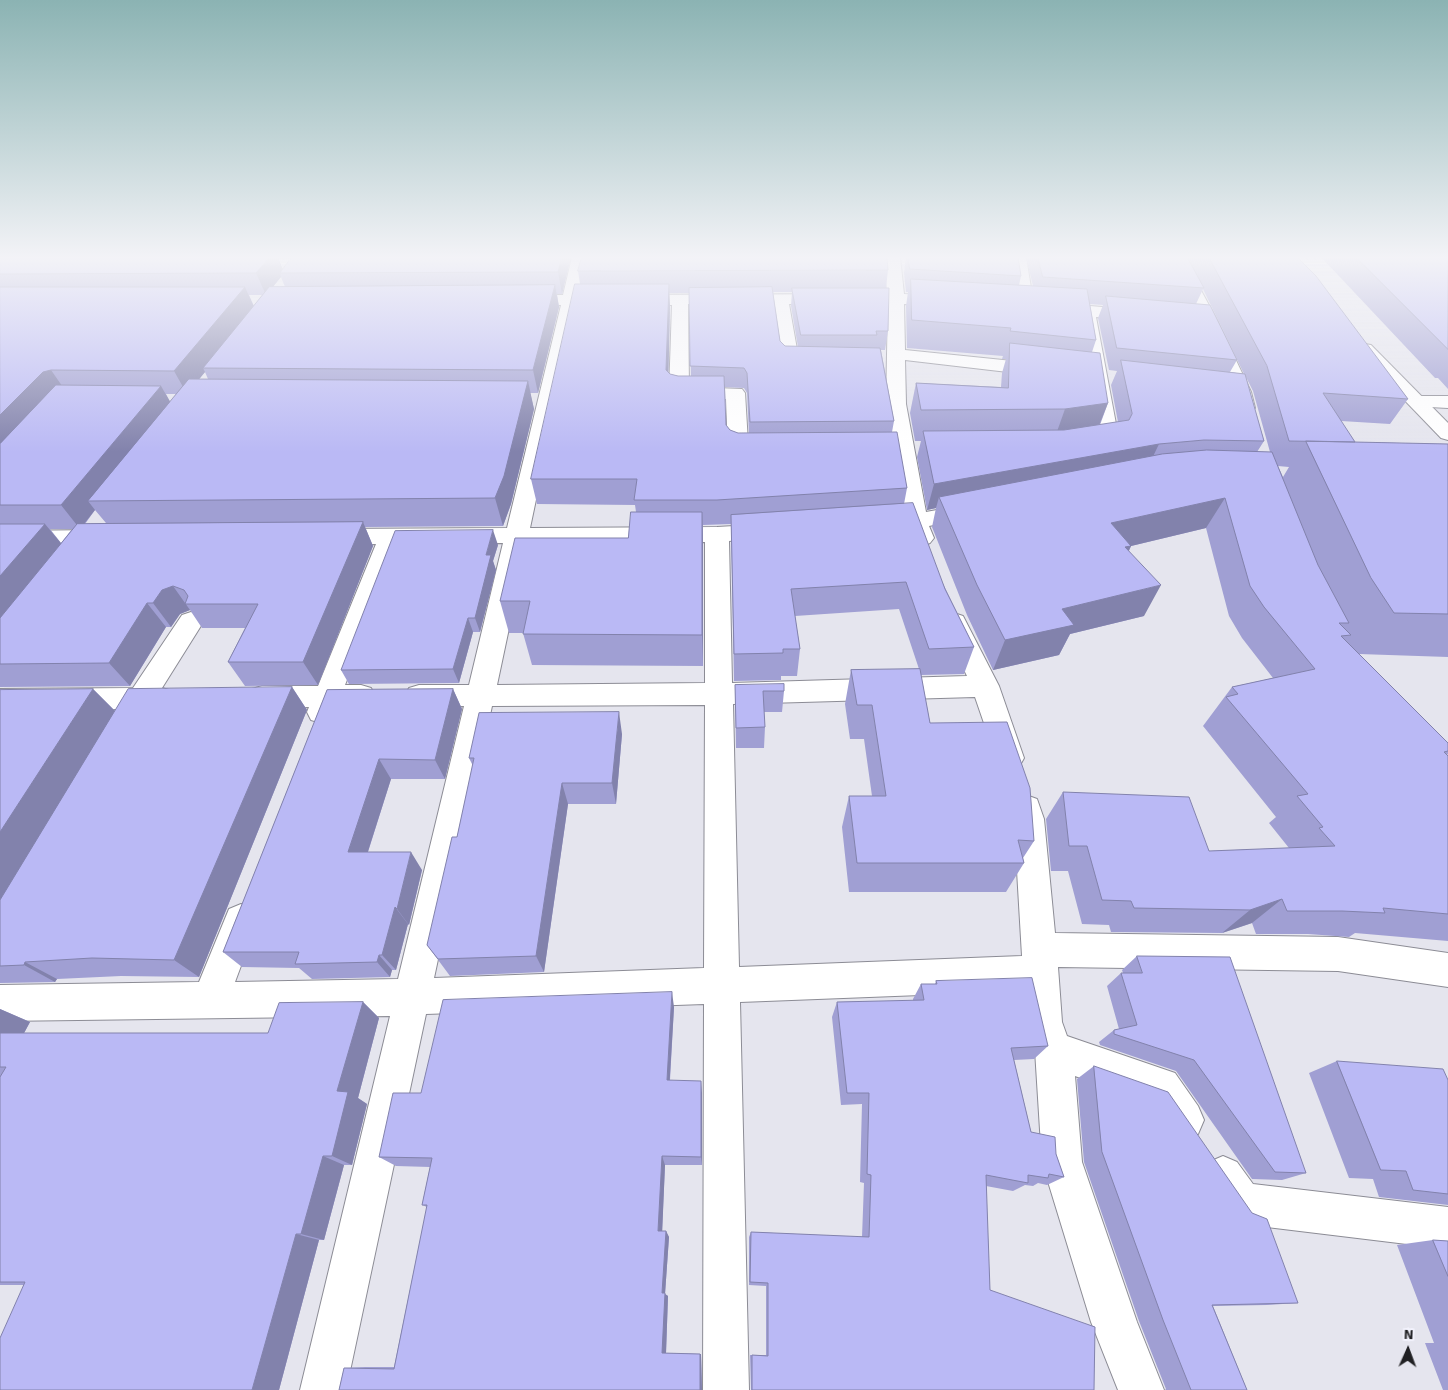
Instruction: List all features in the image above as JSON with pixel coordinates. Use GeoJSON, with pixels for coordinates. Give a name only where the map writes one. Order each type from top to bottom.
{"type":"FeatureCollection","features":[{"type":"Feature","properties":{"kind":"street"},"geometry":{"type":"LineString","coordinates":[[323,1390],[565,322]]}},
{"type":"Feature","properties":{"kind":"street"},"geometry":{"type":"LineString","coordinates":[[680,322],[679,393],[735,393],[738,450],[777,449]]}},
{"type":"Feature","properties":{"kind":"street"},"geometry":{"type":"LineString","coordinates":[[784,322],[790,360],[829,361]]}},
{"type":"Feature","properties":{"kind":"street"},"geometry":{"type":"LineString","coordinates":[[894,322],[890,359],[896,404],[916,521],[929,556]]}},
{"type":"Feature","properties":{"kind":"street"},"geometry":{"type":"LineString","coordinates":[[1072,446],[1109,440],[1089,322]]}},
{"type":"Feature","properties":{"kind":"street"},"geometry":{"type":"LineString","coordinates":[[1209,322],[1241,392],[1251,429]]}},
{"type":"Feature","properties":{"kind":"street"},"geometry":{"type":"LineString","coordinates":[[1356,340],[1448,434]]}},
{"type":"Feature","properties":{"kind":"street"},"geometry":{"type":"LineString","coordinates":[[890,359],[1059,372]]}},
{"type":"Feature","properties":{"kind":"street"},"geometry":{"type":"LineString","coordinates":[[1222,390],[1241,392]]}},
{"type":"Feature","properties":{"kind":"street"},"geometry":{"type":"LineString","coordinates":[[527,401],[547,401]]}},
{"type":"Feature","properties":{"kind":"street"},"geometry":{"type":"LineString","coordinates":[[1418,402],[1448,402]]}},
{"type":"Feature","properties":{"kind":"street"},"geometry":{"type":"LineString","coordinates":[[856,525],[916,521],[993,506]]}},
{"type":"Feature","properties":{"kind":"street"},"geometry":{"type":"LineString","coordinates":[[313,537],[717,534],[787,530]]}},
{"type":"Feature","properties":{"kind":"street"},"geometry":{"type":"LineString","coordinates":[[0,539],[94,531],[117,538]]}},
{"type":"Feature","properties":{"kind":"street"},"geometry":{"type":"LineString","coordinates":[[70,561],[94,531]]}},
{"type":"Feature","properties":{"kind":"street"},"geometry":{"type":"LineString","coordinates":[[717,534],[726,1390]]}},
{"type":"Feature","properties":{"kind":"street"},"geometry":{"type":"LineString","coordinates":[[309,743],[391,536]]}},
{"type":"Feature","properties":{"kind":"street"},"geometry":{"type":"LineString","coordinates":[[948,608],[985,686],[1030,819],[1044,1022],[1054,1050],[1062,1162],[1114,1322],[1141,1390]]}},
{"type":"Feature","properties":{"kind":"street"},"geometry":{"type":"LineString","coordinates":[[120,733],[191,621]]}},
{"type":"Feature","properties":{"kind":"street"},"geometry":{"type":"LineString","coordinates":[[238,698],[719,694],[985,686]]}},
{"type":"Feature","properties":{"kind":"street"},"geometry":{"type":"LineString","coordinates":[[0,700],[179,698]]}},
{"type":"Feature","properties":{"kind":"street"},"geometry":{"type":"LineString","coordinates":[[210,1000],[252,890]]}},
{"type":"Feature","properties":{"kind":"street"},"geometry":{"type":"LineString","coordinates":[[0,1003],[412,997],[723,986],[1040,961],[1338,954],[1448,970]]}},
{"type":"Feature","properties":{"kind":"street"},"geometry":{"type":"LineString","coordinates":[[1054,1050],[1161,1087],[1242,1203],[1448,1228]]}},
{"type":"Feature","properties":{"kind":"building"},"geometry":{"type":"Polygon","coordinates":[[[0,322],[216,322],[174,371],[51,370],[43,372],[0,415],[0,322]]]}},
{"type":"Feature","properties":{"kind":"building"},"geometry":{"type":"Polygon","coordinates":[[[241,322],[545,322],[533,370],[203,368],[241,322]]]}},
{"type":"Feature","properties":{"kind":"building"},"geometry":{"type":"Polygon","coordinates":[[[566,322],[668,322],[666,370],[670,374],[678,376],[724,376],[726,425],[730,430],[738,433],[897,432],[907,488],[717,500],[634,500],[637,479],[531,479],[566,322]]]}},
{"type":"Feature","properties":{"kind":"building"},"geometry":{"type":"Polygon","coordinates":[[[689,322],[777,322],[780,341],[785,346],[880,348],[894,421],[750,422],[747,373],[744,368],[690,366],[689,322]]]}},
{"type":"Feature","properties":{"kind":"building"},"geometry":{"type":"Polygon","coordinates":[[[798,322],[888,322],[888,331],[876,331],[877,335],[801,335],[798,322]]]}},
{"type":"Feature","properties":{"kind":"building"},"geometry":{"type":"Polygon","coordinates":[[[935,322],[1093,322],[1096,340],[1010,331],[1011,328],[935,322]]]}},
{"type":"Feature","properties":{"kind":"building"},"geometry":{"type":"Polygon","coordinates":[[[1111,322],[1218,322],[1237,360],[1117,348],[1111,322]]]}},
{"type":"Feature","properties":{"kind":"building"},"geometry":{"type":"Polygon","coordinates":[[[1244,322],[1350,322],[1408,399],[1323,393],[1355,442],[1289,441],[1267,366],[1244,322]]]}},
{"type":"Feature","properties":{"kind":"building"},"geometry":{"type":"Polygon","coordinates":[[[1421,322],[1448,322],[1448,349],[1421,322]]]}},
{"type":"Feature","properties":{"kind":"building"},"geometry":{"type":"Polygon","coordinates":[[[1010,343],[1100,353],[1108,403],[1065,409],[921,410],[916,383],[1008,388],[1010,343]]]}},
{"type":"Feature","properties":{"kind":"building"},"geometry":{"type":"Polygon","coordinates":[[[1121,360],[1245,374],[1264,441],[1204,440],[1159,444],[934,484],[923,431],[1064,430],[1129,420],[1132,414],[1121,360]]]}},
{"type":"Feature","properties":{"kind":"building"},"geometry":{"type":"Polygon","coordinates":[[[189,379],[528,381],[504,476],[495,498],[88,501],[189,379]]]}},
{"type":"Feature","properties":{"kind":"building"},"geometry":{"type":"Polygon","coordinates":[[[56,385],[161,386],[61,505],[0,505],[0,444],[56,385]]]}},
{"type":"Feature","properties":{"kind":"building"},"geometry":{"type":"Polygon","coordinates":[[[1306,441],[1448,444],[1448,614],[1394,613],[1371,578],[1306,441]]]}},
{"type":"Feature","properties":{"kind":"building"},"geometry":{"type":"Polygon","coordinates":[[[1207,450],[1272,452],[1318,565],[1349,623],[1339,623],[1351,635],[1341,636],[1448,743],[1448,751],[1444,752],[1448,756],[1448,914],[1383,908],[1385,913],[1287,911],[1282,899],[1250,910],[1134,908],[1131,901],[1102,900],[1087,846],[1069,846],[1063,792],[1189,797],[1209,851],[1335,846],[1319,828],[1323,827],[1297,796],[1308,794],[1226,697],[1238,694],[1232,687],[1315,669],[1264,607],[1250,586],[1225,498],[1111,523],[1131,546],[1125,547],[1161,585],[1062,609],[1074,625],[1005,640],[977,585],[939,497],[1162,454],[1207,450]]]}},
{"type":"Feature","properties":{"kind":"building"},"geometry":{"type":"Polygon","coordinates":[[[913,503],[945,589],[974,647],[929,649],[906,582],[791,589],[800,649],[783,649],[783,653],[734,654],[731,515],[913,503]]]}},
{"type":"Feature","properties":{"kind":"building"},"geometry":{"type":"Polygon","coordinates":[[[631,512],[702,512],[702,635],[523,634],[530,601],[500,601],[515,538],[628,538],[631,512]]]}},
{"type":"Feature","properties":{"kind":"building"},"geometry":{"type":"Polygon","coordinates":[[[363,522],[303,662],[228,662],[258,604],[185,604],[188,596],[184,590],[173,586],[162,590],[153,603],[147,603],[109,663],[0,664],[0,618],[77,524],[363,522]]]}},
{"type":"Feature","properties":{"kind":"building"},"geometry":{"type":"Polygon","coordinates":[[[0,524],[45,524],[0,576],[0,524]]]}},
{"type":"Feature","properties":{"kind":"building"},"geometry":{"type":"Polygon","coordinates":[[[493,530],[486,555],[491,555],[475,618],[468,618],[453,669],[341,670],[395,531],[493,530]]]}},
{"type":"Feature","properties":{"kind":"building"},"geometry":{"type":"Polygon","coordinates":[[[920,669],[930,723],[1007,722],[1030,788],[1034,841],[1018,840],[1024,863],[857,863],[849,796],[886,796],[872,705],[857,705],[851,670],[920,669]]]}},
{"type":"Feature","properties":{"kind":"building"},"geometry":{"type":"Polygon","coordinates":[[[784,684],[784,691],[763,691],[765,727],[736,728],[735,685],[784,684]]]}},
{"type":"Feature","properties":{"kind":"building"},"geometry":{"type":"Polygon","coordinates":[[[292,687],[174,960],[92,958],[25,962],[24,965],[0,966],[0,900],[128,689],[292,687]]]}},
{"type":"Feature","properties":{"kind":"building"},"geometry":{"type":"Polygon","coordinates":[[[93,689],[0,832],[0,690],[93,689]]]}},
{"type":"Feature","properties":{"kind":"building"},"geometry":{"type":"Polygon","coordinates":[[[453,689],[435,760],[379,759],[348,852],[411,852],[397,909],[395,907],[382,955],[379,955],[377,962],[295,964],[299,952],[223,952],[327,690],[453,689]]]}},
{"type":"Feature","properties":{"kind":"building"},"geometry":{"type":"Polygon","coordinates":[[[619,712],[612,783],[562,783],[536,956],[438,959],[427,945],[452,837],[457,837],[474,758],[469,758],[479,713],[619,712]]]}},
{"type":"Feature","properties":{"kind":"building"},"geometry":{"type":"Polygon","coordinates":[[[1137,956],[1230,957],[1306,1173],[1275,1172],[1194,1060],[1114,1034],[1114,1030],[1137,1025],[1121,973],[1142,973],[1137,956]]]}},
{"type":"Feature","properties":{"kind":"building"},"geometry":{"type":"Polygon","coordinates":[[[1032,978],[1048,1046],[1011,1048],[1031,1132],[1055,1137],[1056,1154],[1064,1177],[1049,1174],[1048,1178],[1028,1175],[1028,1183],[986,1175],[990,1290],[1095,1327],[1094,1390],[752,1390],[752,1355],[768,1356],[768,1283],[750,1282],[751,1232],[869,1237],[871,1175],[867,1174],[869,1093],[847,1093],[837,1002],[924,1000],[921,984],[937,984],[936,981],[1032,978]]]}},
{"type":"Feature","properties":{"kind":"building"},"geometry":{"type":"Polygon","coordinates":[[[672,992],[667,1080],[701,1081],[701,1157],[662,1156],[658,1231],[666,1231],[662,1293],[665,1293],[662,1353],[700,1354],[700,1390],[339,1390],[344,1368],[394,1369],[427,1205],[422,1205],[432,1158],[379,1157],[393,1093],[421,1093],[443,1000],[672,992]]]}},
{"type":"Feature","properties":{"kind":"building"},"geometry":{"type":"Polygon","coordinates":[[[363,1002],[337,1091],[348,1092],[332,1156],[323,1156],[301,1234],[296,1234],[252,1390],[0,1390],[0,1338],[25,1282],[0,1282],[0,1077],[6,1067],[0,1067],[0,1033],[268,1033],[279,1003],[363,1002]]]}},
{"type":"Feature","properties":{"kind":"building"},"geometry":{"type":"Polygon","coordinates":[[[1337,1061],[1443,1069],[1448,1080],[1448,1194],[1413,1190],[1406,1171],[1381,1170],[1337,1061]]]}},
{"type":"Feature","properties":{"kind":"building"},"geometry":{"type":"Polygon","coordinates":[[[1094,1066],[1168,1092],[1252,1213],[1267,1219],[1298,1303],[1212,1305],[1247,1390],[1191,1390],[1163,1320],[1102,1152],[1094,1066]]]}},
{"type":"Feature","properties":{"kind":"building"},"geometry":{"type":"Polygon","coordinates":[[[1433,1240],[1448,1241],[1448,1276],[1433,1240]]]}}]}
